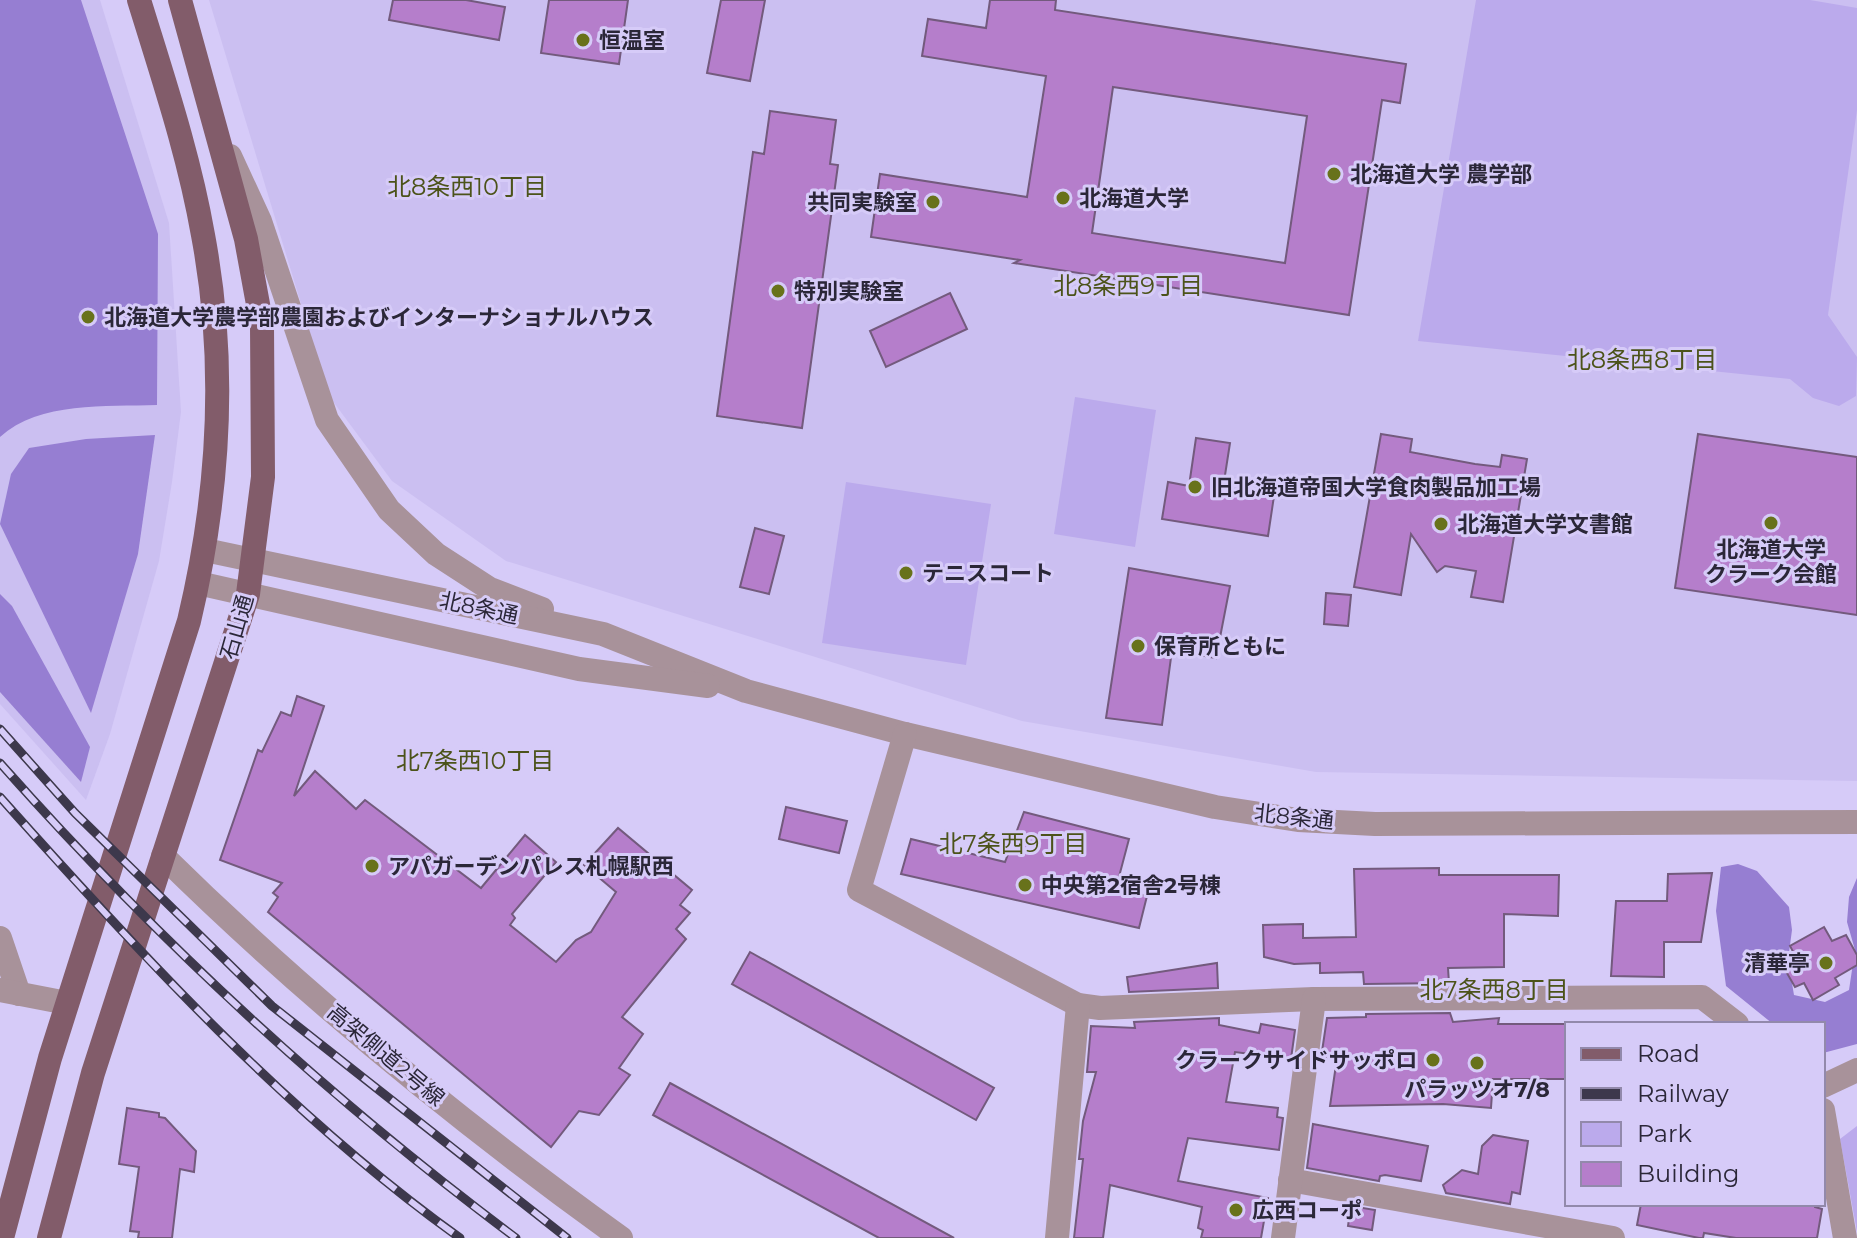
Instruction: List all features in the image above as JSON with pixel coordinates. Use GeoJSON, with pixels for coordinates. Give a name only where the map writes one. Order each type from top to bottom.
{"type":"FeatureCollection","features":[{"type":"Feature","properties":{"kind":"main road"},"geometry":{"type":"LineString","coordinates":[[2,1238],[67,1003],[198,583],[205,550],[218,407],[204,237],[184,145],[139,0]]}},
{"type":"Feature","properties":{"kind":"main road","name":"石山通"},"geometry":{"type":"LineString","coordinates":[[49,1238],[93,1073],[248,594],[263,477],[262,326],[246,239],[220,135],[180,0]]}},
{"type":"Feature","properties":{"kind":"street"},"geometry":{"type":"LineString","coordinates":[[220,135],[260,221],[327,420],[389,510],[436,554],[490,589],[603,634]]}},
{"type":"Feature","properties":{"kind":"street","name":"北8条通"},"geometry":{"type":"LineString","coordinates":[[205,550],[603,634],[746,691],[905,734],[1215,807],[1298,820],[1375,824],[1857,822]]}},
{"type":"Feature","properties":{"kind":"street","name":"北8条通"},"geometry":{"type":"LineString","coordinates":[[198,583],[579,669],[746,691]]}},
{"type":"Feature","properties":{"kind":"street"},"geometry":{"type":"LineString","coordinates":[[905,734],[859,890],[1078,1005],[1100,1008],[1314,999],[1702,997],[1734,1022]]}},
{"type":"Feature","properties":{"kind":"street","name":"高架側道2号線"},"geometry":{"type":"LineString","coordinates":[[163,856],[387,1059],[517,1163],[621,1238]]}},
{"type":"Feature","properties":{"kind":"street"},"geometry":{"type":"LineString","coordinates":[[0,938],[10,992],[67,1003]]}},
{"type":"Feature","properties":{"kind":"street"},"geometry":{"type":"LineString","coordinates":[[1283,1238],[1314,999]]}},
{"type":"Feature","properties":{"kind":"street"},"geometry":{"type":"LineString","coordinates":[[1057,1238],[1078,1005]]}},
{"type":"Feature","properties":{"kind":"street"},"geometry":{"type":"LineString","coordinates":[[1825,1085],[1857,1070]]}},
{"type":"Feature","properties":{"kind":"street"},"geometry":{"type":"LineString","coordinates":[[1825,1122],[1845,1238]]}},
{"type":"Feature","properties":{"kind":"street"},"geometry":{"type":"LineString","coordinates":[[1290,1180],[1613,1238]]}},
{"type":"Feature","properties":{"kind":"shaded area","name":"北海道大学農学部農園およびインターナショナルハウス"},"geometry":{"type":"Polygon","coordinates":[[[0,0],[100,0],[169,223],[181,412],[172,482],[159,561],[110,734],[86,800],[0,704],[0,0]]]}},
{"type":"Feature","properties":{"kind":"shaded area"},"geometry":{"type":"Polygon","coordinates":[[[0,0],[81,0],[158,234],[157,405],[74,408],[54,412],[16,425],[0,437],[0,0]]]}},
{"type":"Feature","properties":{"kind":"shaded area","name":"北海道大学"},"geometry":{"type":"Polygon","coordinates":[[[209,0],[1857,0],[1857,781],[1316,772],[1022,721],[506,561],[392,481],[329,396],[209,0]]]}},
{"type":"Feature","properties":{"kind":"shaded area"},"geometry":{"type":"Polygon","coordinates":[[[155,435],[138,554],[91,713],[0,524],[11,474],[29,448],[86,439],[155,435]]]}},
{"type":"Feature","properties":{"kind":"shaded area"},"geometry":{"type":"Polygon","coordinates":[[[0,594],[12,606],[90,747],[81,782],[0,692],[0,594]]]}},
{"type":"Feature","properties":{"kind":"shaded area"},"geometry":{"type":"Polygon","coordinates":[[[1738,864],[1757,871],[1789,907],[1792,930],[1788,960],[1794,995],[1825,1002],[1849,990],[1855,950],[1847,922],[1849,897],[1857,878],[1857,1044],[1825,1052],[1825,1022],[1771,1022],[1726,986],[1716,911],[1721,867],[1738,864]]]}},
{"type":"Feature","properties":{"kind":"green space"},"geometry":{"type":"Polygon","coordinates":[[[1476,0],[1810,0],[1857,8],[1857,110],[1828,315],[1857,357],[1856,396],[1839,406],[1813,398],[1790,379],[1418,341],[1476,0]]]}},
{"type":"Feature","properties":{"kind":"green space"},"geometry":{"type":"Polygon","coordinates":[[[1075,397],[1156,410],[1135,547],[1054,534],[1075,397]]]}},
{"type":"Feature","properties":{"kind":"green space","name":"テニスコート"},"geometry":{"type":"Polygon","coordinates":[[[846,482],[991,504],[966,665],[822,643],[846,482]]]}},
{"type":"Feature","properties":{"kind":"green space"},"geometry":{"type":"Polygon","coordinates":[[[1857,1126],[1857,1232],[1840,1139],[1857,1126]]]}},
{"type":"Feature","properties":{"kind":"building"},"geometry":{"type":"Polygon","coordinates":[[[393,0],[466,0],[505,7],[499,40],[389,20],[393,0]]]}},
{"type":"Feature","properties":{"kind":"building","name":"恒温室"},"geometry":{"type":"Polygon","coordinates":[[[549,0],[628,0],[619,64],[541,53],[549,0]]]}},
{"type":"Feature","properties":{"kind":"building"},"geometry":{"type":"Polygon","coordinates":[[[721,0],[765,0],[750,81],[707,73],[721,0]]]}},
{"type":"Feature","properties":{"kind":"building","name":"北海道大学 農学部"},"geometry":{"type":"Polygon","coordinates":[[[990,0],[1056,0],[1055,10],[1406,64],[1400,103],[1382,100],[1349,315],[1014,263],[1020,260],[871,237],[880,174],[1027,197],[1046,76],[922,56],[928,19],[986,28],[990,0]],[[1113,87],[1092,233],[1285,263],[1307,116],[1113,87]]]}},
{"type":"Feature","properties":{"kind":"building","name":"特別実験室"},"geometry":{"type":"Polygon","coordinates":[[[770,111],[836,120],[830,164],[838,165],[802,428],[717,416],[753,152],[764,154],[770,111]]]}},
{"type":"Feature","properties":{"kind":"building"},"geometry":{"type":"Polygon","coordinates":[[[950,293],[967,329],[886,367],[870,331],[950,293]]]}},
{"type":"Feature","properties":{"kind":"building","name":"北海道大学文書館"},"geometry":{"type":"Polygon","coordinates":[[[1381,434],[1412,439],[1410,452],[1475,464],[1500,467],[1502,455],[1527,459],[1503,602],[1471,597],[1476,571],[1445,566],[1437,572],[1411,534],[1401,595],[1354,587],[1381,434]]]}},
{"type":"Feature","properties":{"kind":"building","name":"北海道大学 クラーク会館"},"geometry":{"type":"Polygon","coordinates":[[[1698,434],[1857,457],[1857,615],[1675,588],[1698,434]]]}},
{"type":"Feature","properties":{"kind":"building","name":"旧北海道帝国大学食肉製品加工場"},"geometry":{"type":"Polygon","coordinates":[[[1196,438],[1230,443],[1223,488],[1274,496],[1268,536],[1162,519],[1168,482],[1189,486],[1196,438]]]}},
{"type":"Feature","properties":{"kind":"building"},"geometry":{"type":"Polygon","coordinates":[[[755,528],[784,536],[769,594],[740,587],[755,528]]]}},
{"type":"Feature","properties":{"kind":"building","name":"保育所ともに"},"geometry":{"type":"Polygon","coordinates":[[[1129,568],[1230,586],[1216,658],[1172,650],[1162,725],[1106,718],[1129,568]]]}},
{"type":"Feature","properties":{"kind":"building"},"geometry":{"type":"Polygon","coordinates":[[[1326,593],[1351,595],[1348,626],[1324,624],[1326,593]]]}},
{"type":"Feature","properties":{"kind":"building"},"geometry":{"type":"Polygon","coordinates":[[[297,696],[324,706],[294,796],[315,771],[356,809],[365,800],[481,888],[525,835],[556,862],[512,914],[515,918],[510,925],[556,962],[576,940],[591,932],[616,892],[584,865],[618,828],[692,890],[680,905],[690,913],[676,929],[686,939],[622,1017],[643,1034],[619,1068],[630,1075],[599,1115],[579,1111],[551,1147],[268,912],[278,897],[273,893],[282,883],[220,860],[258,750],[262,752],[281,712],[291,716],[297,696]]]}},
{"type":"Feature","properties":{"kind":"building"},"geometry":{"type":"Polygon","coordinates":[[[786,807],[847,821],[839,853],[779,839],[786,807]]]}},
{"type":"Feature","properties":{"kind":"building"},"geometry":{"type":"Polygon","coordinates":[[[1024,812],[1129,839],[1116,888],[1147,896],[1139,928],[901,874],[911,839],[1005,862],[1024,812]]]}},
{"type":"Feature","properties":{"kind":"building"},"geometry":{"type":"Polygon","coordinates":[[[1439,868],[1439,875],[1559,875],[1558,916],[1504,914],[1504,967],[1448,968],[1449,983],[1364,984],[1363,972],[1320,973],[1320,963],[1294,964],[1264,957],[1263,925],[1303,924],[1303,938],[1356,937],[1354,869],[1439,868]]]}},
{"type":"Feature","properties":{"kind":"building"},"geometry":{"type":"Polygon","coordinates":[[[1712,873],[1701,942],[1664,942],[1664,977],[1611,976],[1616,901],[1667,901],[1668,874],[1712,873]]]}},
{"type":"Feature","properties":{"kind":"building","name":"清華亭"},"geometry":{"type":"Polygon","coordinates":[[[1824,927],[1832,941],[1846,935],[1857,955],[1857,965],[1835,978],[1839,985],[1813,1000],[1804,983],[1795,987],[1784,968],[1798,961],[1790,946],[1824,927]]]}},
{"type":"Feature","properties":{"kind":"building"},"geometry":{"type":"Polygon","coordinates":[[[750,952],[994,1088],[976,1120],[732,984],[750,952]]]}},
{"type":"Feature","properties":{"kind":"building"},"geometry":{"type":"Polygon","coordinates":[[[1217,963],[1218,988],[1129,992],[1127,977],[1217,963]]]}},
{"type":"Feature","properties":{"kind":"building"},"geometry":{"type":"Polygon","coordinates":[[[1450,1013],[1453,1022],[1499,1018],[1498,1024],[1565,1024],[1565,1079],[1493,1079],[1491,1108],[1443,1104],[1330,1106],[1337,1058],[1321,1058],[1327,1018],[1366,1017],[1366,1014],[1450,1013]]]}},
{"type":"Feature","properties":{"kind":"building"},"geometry":{"type":"Polygon","coordinates":[[[1219,1018],[1219,1025],[1259,1033],[1261,1024],[1295,1030],[1291,1059],[1235,1052],[1226,1102],[1278,1108],[1277,1117],[1283,1118],[1279,1150],[1188,1138],[1178,1181],[1268,1198],[1261,1238],[1201,1238],[1203,1230],[1198,1228],[1202,1207],[1110,1185],[1103,1238],[1074,1238],[1083,1159],[1079,1159],[1083,1121],[1096,1072],[1087,1072],[1091,1026],[1135,1028],[1134,1022],[1219,1018]]]}},
{"type":"Feature","properties":{"kind":"building"},"geometry":{"type":"Polygon","coordinates":[[[670,1083],[954,1238],[879,1238],[653,1115],[670,1083]]]}},
{"type":"Feature","properties":{"kind":"building"},"geometry":{"type":"Polygon","coordinates":[[[127,1108],[159,1113],[159,1117],[165,1118],[196,1151],[194,1172],[180,1169],[172,1238],[138,1238],[139,1232],[130,1231],[139,1167],[119,1164],[127,1108]]]}},
{"type":"Feature","properties":{"kind":"building"},"geometry":{"type":"Polygon","coordinates":[[[1313,1124],[1428,1146],[1421,1181],[1385,1175],[1380,1176],[1379,1181],[1307,1168],[1313,1124]]]}},
{"type":"Feature","properties":{"kind":"building"},"geometry":{"type":"Polygon","coordinates":[[[1493,1135],[1528,1141],[1520,1194],[1512,1192],[1510,1204],[1446,1193],[1443,1185],[1462,1170],[1478,1174],[1482,1146],[1493,1135]]]}},
{"type":"Feature","properties":{"kind":"building"},"geometry":{"type":"Polygon","coordinates":[[[1351,1206],[1375,1210],[1372,1230],[1348,1226],[1351,1206]]]}},
{"type":"Feature","properties":{"kind":"building"},"geometry":{"type":"Polygon","coordinates":[[[1641,1206],[1815,1206],[1822,1209],[1817,1238],[1736,1238],[1704,1233],[1703,1238],[1699,1238],[1637,1225],[1641,1206]]]}},
{"type":"Feature","properties":{"kind":"railway"},"geometry":{"type":"LineString","coordinates":[[0,729],[75,813],[272,1006],[567,1238]]}},
{"type":"Feature","properties":{"kind":"railway"},"geometry":{"type":"LineString","coordinates":[[0,763],[120,892],[246,1014],[378,1129],[516,1238]]}},
{"type":"Feature","properties":{"kind":"railway"},"geometry":{"type":"LineString","coordinates":[[0,797],[162,973],[276,1086],[396,1190],[460,1238]]}},
{"type":"Feature","properties":{"kind":"place","name":"恒温室"},"geometry":{"type":"Point","coordinates":[583,40]}},
{"type":"Feature","properties":{"kind":"place","name":"北海道大学 農学部"},"geometry":{"type":"Point","coordinates":[1334,174]}},
{"type":"Feature","properties":{"kind":"place","name":"北海道大学"},"geometry":{"type":"Point","coordinates":[1063,198]}},
{"type":"Feature","properties":{"kind":"place","name":"共同実験室"},"geometry":{"type":"Point","coordinates":[933,202]}},
{"type":"Feature","properties":{"kind":"place","name":"特別実験室"},"geometry":{"type":"Point","coordinates":[778,291]}},
{"type":"Feature","properties":{"kind":"place","name":"北海道大学農学部農園およびインターナショナルハウス"},"geometry":{"type":"Point","coordinates":[88,317]}},
{"type":"Feature","properties":{"kind":"place","name":"旧北海道帝国大学食肉製品加工場"},"geometry":{"type":"Point","coordinates":[1195,487]}},
{"type":"Feature","properties":{"kind":"place","name":"北海道大学 クラーク会館"},"geometry":{"type":"Point","coordinates":[1771,523]}},
{"type":"Feature","properties":{"kind":"place","name":"北海道大学文書館"},"geometry":{"type":"Point","coordinates":[1441,524]}},
{"type":"Feature","properties":{"kind":"place","name":"テニスコート"},"geometry":{"type":"Point","coordinates":[906,573]}},
{"type":"Feature","properties":{"kind":"place","name":"保育所ともに"},"geometry":{"type":"Point","coordinates":[1138,646]}},
{"type":"Feature","properties":{"kind":"place","name":"アパガーデンパレス札幌駅西"},"geometry":{"type":"Point","coordinates":[372,866]}},
{"type":"Feature","properties":{"kind":"place","name":"中央第2宿舎2号棟"},"geometry":{"type":"Point","coordinates":[1025,885]}},
{"type":"Feature","properties":{"kind":"place","name":"清華亭"},"geometry":{"type":"Point","coordinates":[1826,963]}},
{"type":"Feature","properties":{"kind":"place","name":"クラークサイドサッポロ"},"geometry":{"type":"Point","coordinates":[1433,1060]}},
{"type":"Feature","properties":{"kind":"place","name":"パラッツオ7/8"},"geometry":{"type":"Point","coordinates":[1477,1063]}},
{"type":"Feature","properties":{"kind":"place","name":"広西コーポ"},"geometry":{"type":"Point","coordinates":[1236,1210]}},
{"type":"Feature","properties":{"kind":"district","name":"北8条西10丁目"},"geometry":{"type":"Point","coordinates":[467,186]}},
{"type":"Feature","properties":{"kind":"district","name":"北8条西9丁目"},"geometry":{"type":"Point","coordinates":[1128,285]}},
{"type":"Feature","properties":{"kind":"district","name":"北8条西8丁目"},"geometry":{"type":"Point","coordinates":[1642,359]}},
{"type":"Feature","properties":{"kind":"district","name":"北7条西10丁目"},"geometry":{"type":"Point","coordinates":[475,760]}},
{"type":"Feature","properties":{"kind":"district","name":"北7条西9丁目"},"geometry":{"type":"Point","coordinates":[1013,843]}},
{"type":"Feature","properties":{"kind":"district","name":"北7条西8丁目"},"geometry":{"type":"Point","coordinates":[1494,989]}}]}
